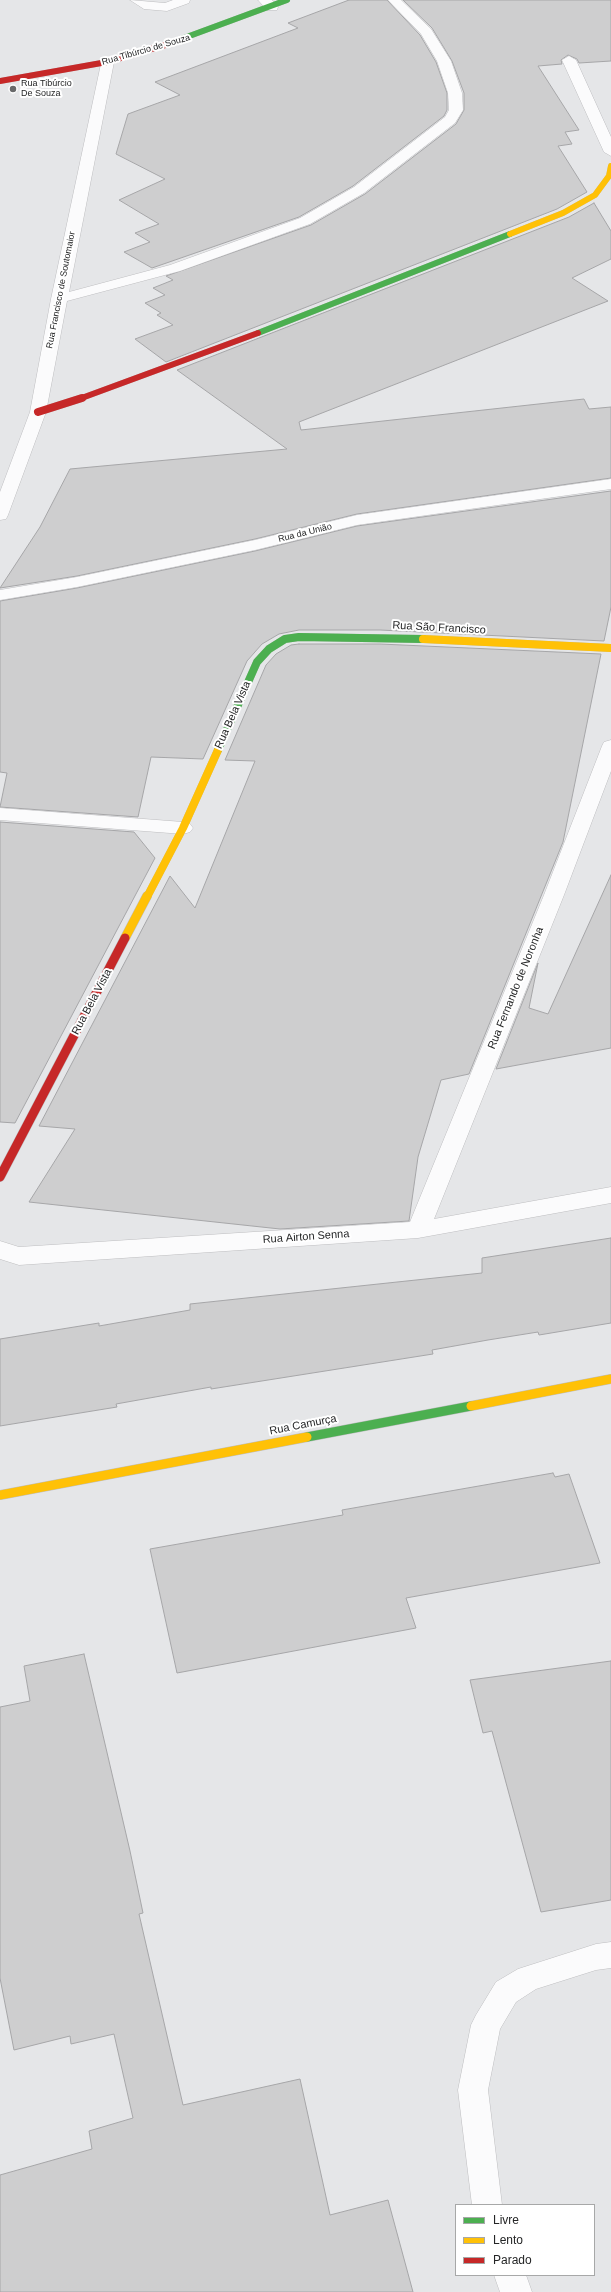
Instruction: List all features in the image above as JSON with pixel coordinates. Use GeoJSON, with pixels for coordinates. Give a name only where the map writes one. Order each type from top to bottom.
{"type":"FeatureCollection","features":[{"type":"Feature","properties":{"kind":"street"},"geometry":{"type":"LineString","coordinates":[[136,0],[149,6],[167,7],[184,0]]}},
{"type":"Feature","properties":{"kind":"street","name":"Rua Tibúrcio de Souza"},"geometry":{"type":"LineString","coordinates":[[0,80],[20,79],[107,62],[187,38],[268,3],[287,0]]}},
{"type":"Feature","properties":{"kind":"street"},"geometry":{"type":"LineString","coordinates":[[58,298],[176,268],[305,221],[359,190],[450,120],[456,110],[455,93],[444,61],[426,32],[394,0]]}},
{"type":"Feature","properties":{"kind":"street"},"geometry":{"type":"LineString","coordinates":[[568,60],[611,152]]}},
{"type":"Feature","properties":{"kind":"street","name":"Rua Francisco de Soutomaior"},"geometry":{"type":"LineString","coordinates":[[0,515],[38,412],[58,298],[107,62]]}},
{"type":"Feature","properties":{"kind":"street"},"geometry":{"type":"LineString","coordinates":[[38,412],[108,390],[251,336],[563,213],[595,195],[609,176],[611,166]]}},
{"type":"Feature","properties":{"kind":"street","name":"Rua da União"},"geometry":{"type":"LineString","coordinates":[[0,595],[77,582],[255,546],[358,520],[608,486]]}},
{"type":"Feature","properties":{"kind":"street","name":"Rua São Francisco"},"geometry":{"type":"LineString","coordinates":[[268,649],[285,639],[314,637],[380,637],[611,648]]}},
{"type":"Feature","properties":{"kind":"street","name":"Rua Bela Vista"},"geometry":{"type":"LineString","coordinates":[[0,1177],[183,828],[257,662],[268,649]]}},
{"type":"Feature","properties":{"kind":"street","name":"Rua Fernando de Noronha"},"geometry":{"type":"LineString","coordinates":[[418,1230],[551,902],[611,746]]}},
{"type":"Feature","properties":{"kind":"street"},"geometry":{"type":"LineString","coordinates":[[0,814],[183,828]]}},
{"type":"Feature","properties":{"kind":"street","name":"Rua Airton Senna"},"geometry":{"type":"LineString","coordinates":[[0,1250],[19,1256],[418,1230],[611,1195]]}},
{"type":"Feature","properties":{"kind":"street","name":"Rua Camurça"},"geometry":{"type":"LineString","coordinates":[[0,1495],[611,1379]]}},
{"type":"Feature","properties":{"kind":"street"},"geometry":{"type":"LineString","coordinates":[[487,2204],[473,2090],[486,2025],[506,1992],[528,1978],[596,1957],[611,1955]]}},
{"type":"Feature","properties":{"kind":"street"},"geometry":{"type":"LineString","coordinates":[[510,2276],[516,2292]]}},
{"type":"Feature","properties":{"kind":"building"},"geometry":{"type":"Polygon","coordinates":[[[349,0],[387,0],[420,35],[436,62],[447,93],[447,110],[444,116],[353,186],[299,217],[152,268],[124,252],[150,242],[135,233],[159,224],[119,200],[165,179],[116,154],[128,114],[180,95],[155,82],[298,28],[288,23],[349,0]]]}},
{"type":"Feature","properties":{"kind":"building"},"geometry":{"type":"Polygon","coordinates":[[[403,0],[611,0],[611,61],[579,63],[577,59],[568,55],[561,60],[562,64],[538,66],[579,130],[565,132],[572,144],[558,146],[587,192],[557,209],[166,362],[135,339],[173,325],[157,315],[161,313],[145,303],[165,295],[153,288],[173,280],[166,276],[311,225],[365,194],[456,124],[464,110],[464,93],[452,61],[432,28],[403,0]]]}},
{"type":"Feature","properties":{"kind":"building"},"geometry":{"type":"Polygon","coordinates":[[[594,203],[611,231],[611,259],[572,278],[608,301],[299,422],[301,430],[584,399],[589,409],[611,407],[611,478],[357,514],[255,539],[77,576],[0,588],[40,527],[70,469],[287,449],[177,370],[569,217],[594,203]]]}},
{"type":"Feature","properties":{"kind":"building"},"geometry":{"type":"Polygon","coordinates":[[[611,491],[611,607],[604,641],[380,630],[299,630],[279,634],[262,644],[247,661],[203,759],[151,757],[138,817],[0,807],[7,773],[0,772],[0,601],[77,588],[255,551],[357,526],[611,491]]]}},
{"type":"Feature","properties":{"kind":"building"},"geometry":{"type":"Polygon","coordinates":[[[380,644],[601,654],[563,842],[469,1074],[441,1080],[418,1157],[409,1221],[280,1229],[29,1202],[75,1129],[39,1126],[170,876],[195,908],[255,761],[225,760],[266,665],[276,654],[291,645],[380,644]]]}},
{"type":"Feature","properties":{"kind":"building"},"geometry":{"type":"Polygon","coordinates":[[[0,822],[134,832],[155,858],[15,1123],[0,1122],[0,822]]]}},
{"type":"Feature","properties":{"kind":"building"},"geometry":{"type":"Polygon","coordinates":[[[611,875],[611,1048],[496,1069],[538,963],[529,1008],[548,1014],[611,875]]]}},
{"type":"Feature","properties":{"kind":"building"},"geometry":{"type":"Polygon","coordinates":[[[611,1238],[611,1323],[539,1335],[538,1332],[488,1340],[432,1350],[433,1354],[211,1389],[211,1387],[116,1404],[117,1407],[0,1426],[0,1339],[99,1323],[99,1326],[190,1310],[190,1304],[482,1273],[482,1258],[611,1238]]]}},
{"type":"Feature","properties":{"kind":"building"},"geometry":{"type":"Polygon","coordinates":[[[553,1473],[555,1477],[569,1474],[600,1563],[406,1598],[416,1628],[177,1673],[150,1549],[343,1515],[342,1510],[553,1473]]]}},
{"type":"Feature","properties":{"kind":"building"},"geometry":{"type":"Polygon","coordinates":[[[84,1654],[130,1851],[143,1913],[139,1914],[183,2105],[300,2079],[330,2215],[388,2200],[413,2292],[0,2292],[0,2175],[92,2149],[89,2131],[133,2118],[114,2034],[71,2044],[70,2036],[14,2050],[0,1978],[0,1707],[30,1701],[24,1666],[84,1654]]]}},
{"type":"Feature","properties":{"kind":"building"},"geometry":{"type":"Polygon","coordinates":[[[611,1661],[611,1900],[541,1912],[492,1731],[483,1733],[470,1680],[611,1661]]]}},
{"type":"Feature","properties":{"kind":"traffic: fast"},"geometry":{"type":"LineString","coordinates":[[165,45],[287,0]]}},
{"type":"Feature","properties":{"kind":"traffic: fast"},"geometry":{"type":"LineString","coordinates":[[258,333],[510,234]]}},
{"type":"Feature","properties":{"kind":"traffic: fast"},"geometry":{"type":"LineString","coordinates":[[218,750],[257,662],[269,649],[285,639],[299,637],[380,637],[423,639]]}},
{"type":"Feature","properties":{"kind":"traffic: fast"},"geometry":{"type":"LineString","coordinates":[[307,1437],[471,1406]]}},
{"type":"Feature","properties":{"kind":"traffic: slow"},"geometry":{"type":"LineString","coordinates":[[510,234],[563,213],[595,195],[609,176],[611,166]]}},
{"type":"Feature","properties":{"kind":"traffic: slow"},"geometry":{"type":"LineString","coordinates":[[423,639],[611,648]]}},
{"type":"Feature","properties":{"kind":"traffic: slow"},"geometry":{"type":"LineString","coordinates":[[125,938],[183,828],[218,750]]}},
{"type":"Feature","properties":{"kind":"traffic: slow"},"geometry":{"type":"LineString","coordinates":[[471,1406],[611,1379]]}},
{"type":"Feature","properties":{"kind":"traffic: slow"},"geometry":{"type":"LineString","coordinates":[[0,1495],[307,1437]]}},
{"type":"Feature","properties":{"kind":"traffic: jam"},"geometry":{"type":"LineString","coordinates":[[0,81],[107,62],[165,45]]}},
{"type":"Feature","properties":{"kind":"traffic: jam"},"geometry":{"type":"LineString","coordinates":[[38,412],[108,390],[258,333]]}},
{"type":"Feature","properties":{"kind":"traffic: jam"},"geometry":{"type":"LineString","coordinates":[[0,1177],[125,938]]}},
{"type":"Feature","properties":{"kind":"place","name":"Rua Tibúrcio De Souza"},"geometry":{"type":"Point","coordinates":[13,89]}}]}
